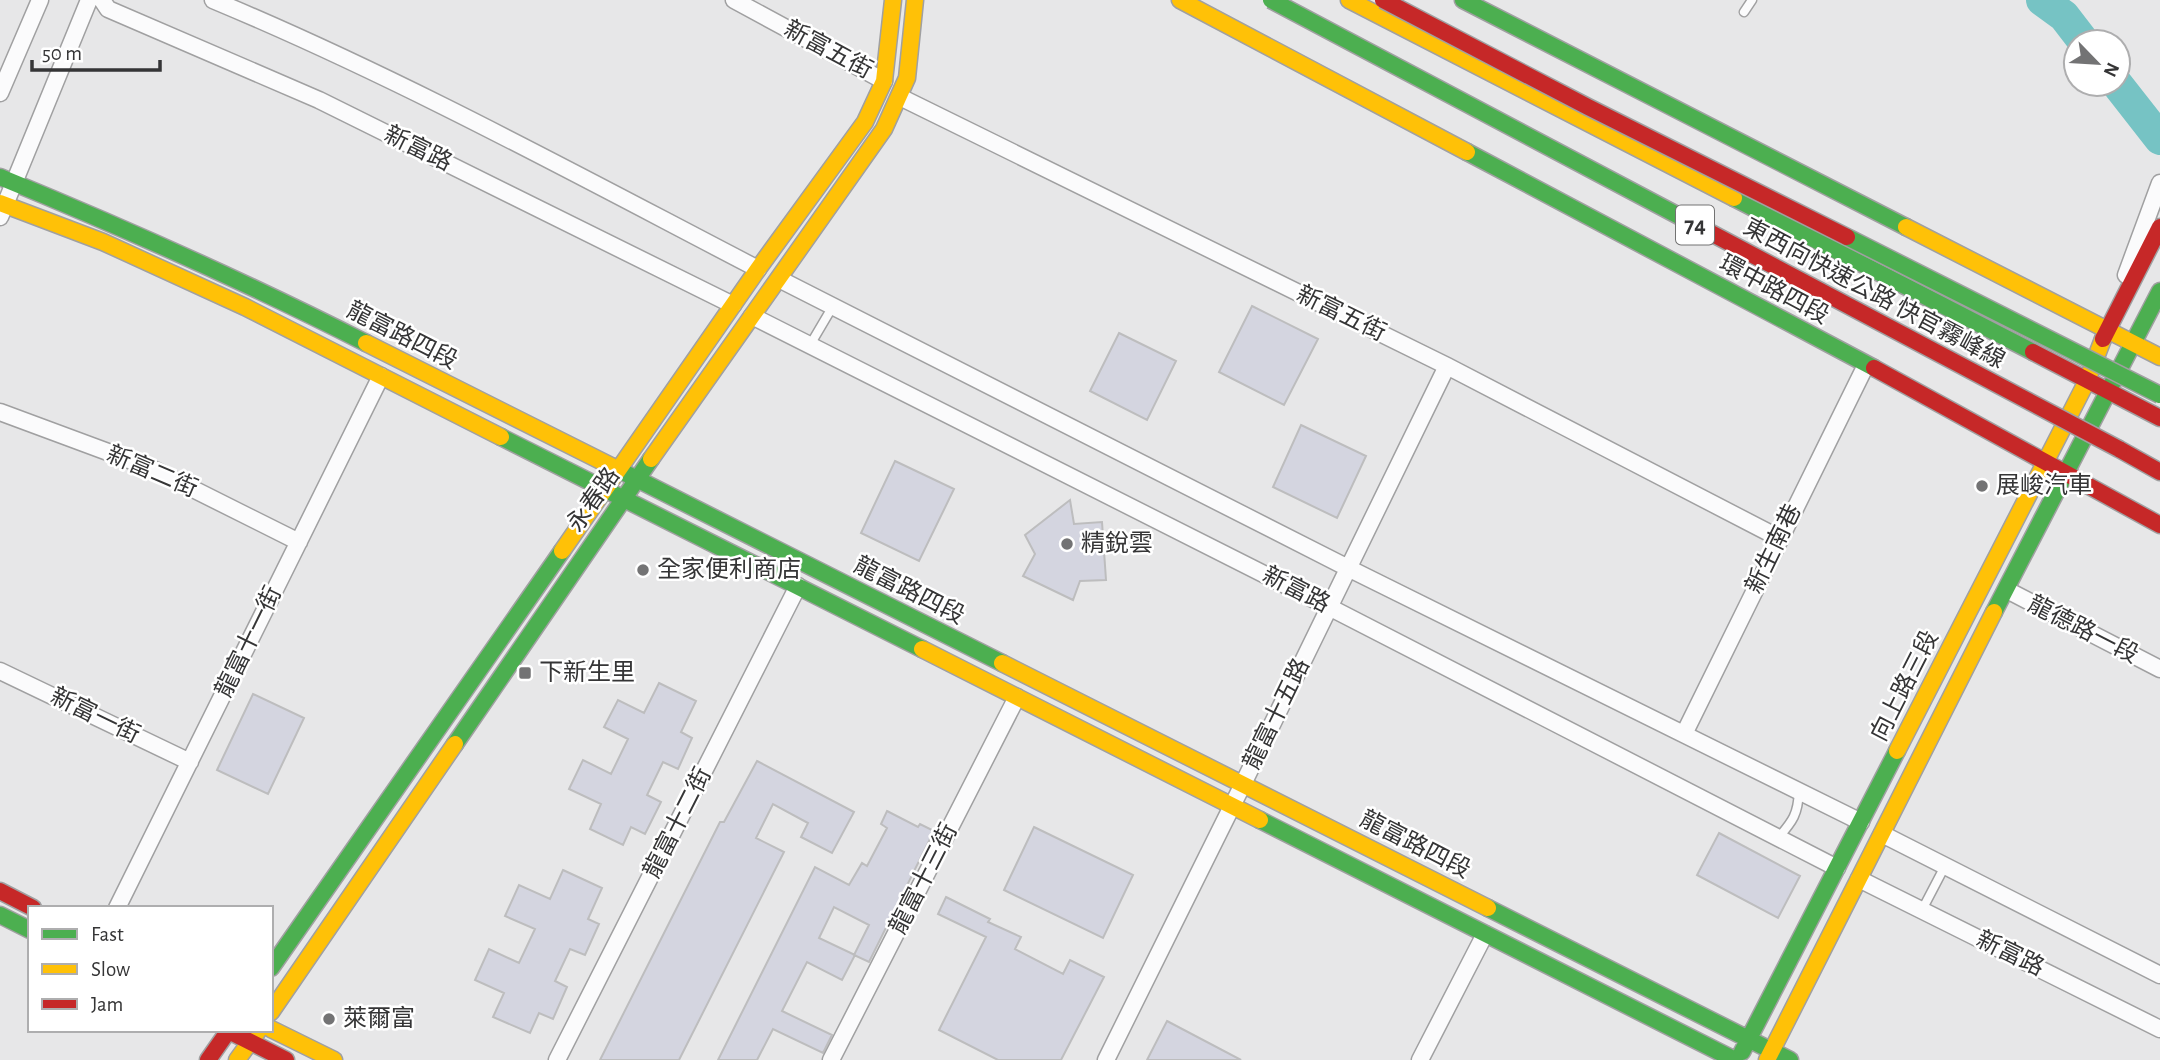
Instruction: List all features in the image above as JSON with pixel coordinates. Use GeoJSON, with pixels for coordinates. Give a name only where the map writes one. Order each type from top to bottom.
{"type":"FeatureCollection","features":[{"type":"Feature","properties":{"kind":"main road","name":"永春路"},"geometry":{"type":"LineString","coordinates":[[273,965],[758,269],[865,122],[884,81],[893,0]]}},
{"type":"Feature","properties":{"kind":"main road","name":"永春路"},"geometry":{"type":"LineString","coordinates":[[273,1009],[623,498],[884,128],[907,78],[915,0]]}},
{"type":"Feature","properties":{"kind":"main road","name":"環中路四段"},"geometry":{"type":"LineString","coordinates":[[1180,0],[1866,365],[2160,525]]}},
{"type":"Feature","properties":{"kind":"main road","name":"東西向快速公路 快官霧峰線"},"geometry":{"type":"LineString","coordinates":[[1271,0],[2160,470]]}},
{"type":"Feature","properties":{"kind":"main road","name":"環中路四段"},"geometry":{"type":"LineString","coordinates":[[1287,0],[2160,462]]}},
{"type":"Feature","properties":{"kind":"main road"},"geometry":{"type":"LineString","coordinates":[[1349,0],[2160,418]]}},
{"type":"Feature","properties":{"kind":"main road","name":"東西向快速公路 快官霧峰線"},"geometry":{"type":"LineString","coordinates":[[1383,0],[1588,107],[2160,395]]}},
{"type":"Feature","properties":{"kind":"main road"},"geometry":{"type":"LineString","coordinates":[[1463,0],[2160,357]]}},
{"type":"Feature","properties":{"kind":"main road","name":"龍富路四段"},"geometry":{"type":"LineString","coordinates":[[6,180],[98,217],[256,287],[1749,1039],[1769,1055],[1790,1060]]}},
{"type":"Feature","properties":{"kind":"main road","name":"龍富路四段"},"geometry":{"type":"LineString","coordinates":[[2,208],[103,242],[233,301],[1737,1060]]}},
{"type":"Feature","properties":{"kind":"main road","name":"向上路三段"},"geometry":{"type":"LineString","coordinates":[[1737,1060],[2046,462],[2087,381],[2106,331],[2160,227]]}},
{"type":"Feature","properties":{"kind":"main road","name":"向上路三段"},"geometry":{"type":"LineString","coordinates":[[1769,1055],[2089,425],[2160,292]]}},
{"type":"Feature","properties":{"kind":"main road"},"geometry":{"type":"LineString","coordinates":[[0,891],[29,906]]}},
{"type":"Feature","properties":{"kind":"main road"},"geometry":{"type":"LineString","coordinates":[[0,915],[28,929]]}},
{"type":"Feature","properties":{"kind":"main road"},"geometry":{"type":"LineString","coordinates":[[273,1030],[334,1060]]}},
{"type":"Feature","properties":{"kind":"main road"},"geometry":{"type":"LineString","coordinates":[[208,1060],[227,1032]]}},
{"type":"Feature","properties":{"kind":"main road"},"geometry":{"type":"LineString","coordinates":[[237,1032],[254,1036],[286,1060]]}},
{"type":"Feature","properties":{"kind":"main road"},"geometry":{"type":"LineString","coordinates":[[237,1060],[254,1036]]}},
{"type":"Feature","properties":{"kind":"street"},"geometry":{"type":"LineString","coordinates":[[0,93],[40,0]]}},
{"type":"Feature","properties":{"kind":"street"},"geometry":{"type":"LineString","coordinates":[[2,208],[6,180],[89,0]]}},
{"type":"Feature","properties":{"kind":"street","name":"新富路"},"geometry":{"type":"LineString","coordinates":[[102,0],[108,9],[319,100],[733,305]]}},
{"type":"Feature","properties":{"kind":"street","name":"新富路"},"geometry":{"type":"LineString","coordinates":[[213,0],[353,63],[508,139],[758,269]]}},
{"type":"Feature","properties":{"kind":"street","name":"新富五街"},"geometry":{"type":"LineString","coordinates":[[734,0],[884,81]]}},
{"type":"Feature","properties":{"kind":"street","name":"新富五街"},"geometry":{"type":"LineString","coordinates":[[900,97],[1447,366],[1779,538]]}},
{"type":"Feature","properties":{"kind":"street"},"geometry":{"type":"LineString","coordinates":[[2106,331],[2160,183]]}},
{"type":"Feature","properties":{"kind":"street","name":"新富路"},"geometry":{"type":"LineString","coordinates":[[779,279],[1348,568],[1861,822]]}},
{"type":"Feature","properties":{"kind":"street"},"geometry":{"type":"LineString","coordinates":[[2132,344],[2160,307]]}},
{"type":"Feature","properties":{"kind":"street","name":"新富路"},"geometry":{"type":"LineString","coordinates":[[752,316],[1329,607],[1837,868]]}},
{"type":"Feature","properties":{"kind":"street","name":"新生南巷"},"geometry":{"type":"LineString","coordinates":[[1685,734],[1866,365]]}},
{"type":"Feature","properties":{"kind":"street","name":"龍富十五路"},"geometry":{"type":"LineString","coordinates":[[1106,1060],[1447,366]]}},
{"type":"Feature","properties":{"kind":"street","name":"龍富十一街"},"geometry":{"type":"LineString","coordinates":[[118,906],[382,376]]}},
{"type":"Feature","properties":{"kind":"street","name":"新富二街"},"geometry":{"type":"LineString","coordinates":[[0,411],[151,468],[299,542]]}},
{"type":"Feature","properties":{"kind":"street","name":"龍富十二街"},"geometry":{"type":"LineString","coordinates":[[558,1060],[798,586]]}},
{"type":"Feature","properties":{"kind":"street","name":"龍德路一段"},"geometry":{"type":"LineString","coordinates":[[2007,590],[2160,669]]}},
{"type":"Feature","properties":{"kind":"street","name":"新富一街"},"geometry":{"type":"LineString","coordinates":[[0,671],[190,762]]}},
{"type":"Feature","properties":{"kind":"street","name":"龍富十三街"},"geometry":{"type":"LineString","coordinates":[[831,1060],[1017,697]]}},
{"type":"Feature","properties":{"kind":"street","name":"新富路"},"geometry":{"type":"LineString","coordinates":[[1882,834],[2160,975]]}},
{"type":"Feature","properties":{"kind":"street","name":"新富路"},"geometry":{"type":"LineString","coordinates":[[1859,879],[2160,1029]]}},
{"type":"Feature","properties":{"kind":"street"},"geometry":{"type":"LineString","coordinates":[[1420,1060],[1485,934]]}},
{"type":"Feature","properties":{"kind":"lane"},"geometry":{"type":"LineString","coordinates":[[1744,12],[1752,0]]}},
{"type":"Feature","properties":{"kind":"lane"},"geometry":{"type":"LineString","coordinates":[[810,345],[833,306]]}},
{"type":"Feature","properties":{"kind":"lane"},"geometry":{"type":"LineString","coordinates":[[1778,838],[1790,825],[1798,810],[1799,792]]}},
{"type":"Feature","properties":{"kind":"lane"},"geometry":{"type":"LineString","coordinates":[[1922,910],[1945,866]]}},
{"type":"Feature","properties":{"kind":"building"},"geometry":{"type":"Polygon","coordinates":[[[1252,306],[1318,339],[1284,405],[1219,372],[1252,306]]]}},
{"type":"Feature","properties":{"kind":"building"},"geometry":{"type":"Polygon","coordinates":[[[1119,333],[1176,361],[1147,420],[1090,391],[1119,333]]]}},
{"type":"Feature","properties":{"kind":"building"},"geometry":{"type":"Polygon","coordinates":[[[1301,425],[1366,456],[1337,518],[1273,487],[1301,425]]]}},
{"type":"Feature","properties":{"kind":"building"},"geometry":{"type":"Polygon","coordinates":[[[895,461],[954,489],[919,561],[861,533],[895,461]]]}},
{"type":"Feature","properties":{"kind":"building","name":"精銳雲"},"geometry":{"type":"Polygon","coordinates":[[[1070,500],[1074,524],[1102,522],[1106,580],[1080,581],[1073,600],[1023,576],[1035,554],[1025,535],[1070,500]]]}},
{"type":"Feature","properties":{"kind":"building"},"geometry":{"type":"Polygon","coordinates":[[[659,683],[696,701],[681,732],[692,738],[678,769],[663,762],[647,795],[661,802],[645,834],[631,827],[623,845],[590,829],[601,804],[569,789],[583,760],[611,774],[628,739],[604,727],[618,700],[644,713],[659,683]]]}},
{"type":"Feature","properties":{"kind":"building"},"geometry":{"type":"Polygon","coordinates":[[[253,694],[304,718],[268,794],[217,770],[253,694]]]}},
{"type":"Feature","properties":{"kind":"building"},"geometry":{"type":"Polygon","coordinates":[[[757,761],[854,812],[832,853],[801,837],[808,823],[773,804],[756,838],[784,852],[679,1060],[600,1060],[720,822],[724,822],[757,761]]]}},
{"type":"Feature","properties":{"kind":"building"},"geometry":{"type":"Polygon","coordinates":[[[887,811],[918,827],[920,824],[934,831],[869,962],[855,955],[842,980],[807,962],[782,1011],[832,1035],[823,1053],[773,1029],[757,1060],[718,1060],[815,867],[849,885],[862,863],[867,866],[887,828],[881,824],[887,811]],[[834,907],[819,938],[854,955],[869,925],[834,907]]]}},
{"type":"Feature","properties":{"kind":"building"},"geometry":{"type":"Polygon","coordinates":[[[1034,827],[1133,875],[1103,938],[1004,890],[1034,827]]]}},
{"type":"Feature","properties":{"kind":"building"},"geometry":{"type":"Polygon","coordinates":[[[1719,833],[1800,876],[1778,918],[1697,875],[1719,833]]]}},
{"type":"Feature","properties":{"kind":"building"},"geometry":{"type":"Polygon","coordinates":[[[563,870],[602,888],[588,919],[599,924],[585,955],[570,949],[555,981],[567,987],[553,1019],[539,1013],[530,1033],[493,1017],[504,993],[475,980],[489,949],[519,963],[535,929],[505,916],[519,885],[550,899],[563,870]]]}},
{"type":"Feature","properties":{"kind":"building"},"geometry":{"type":"Polygon","coordinates":[[[946,897],[990,919],[988,922],[1021,937],[1015,949],[1063,974],[1070,960],[1104,977],[1061,1060],[998,1060],[939,1030],[986,937],[938,914],[946,897]]]}},
{"type":"Feature","properties":{"kind":"building"},"geometry":{"type":"Polygon","coordinates":[[[1167,1021],[1241,1060],[1147,1060],[1167,1021]]]}},
{"type":"Feature","properties":{"kind":"waterway"},"geometry":{"type":"LineString","coordinates":[[2042,0],[2064,16],[2073,28]]}},
{"type":"Feature","properties":{"kind":"waterway"},"geometry":{"type":"LineString","coordinates":[[2128,98],[2160,139]]}},
{"type":"Feature","properties":{"kind":"traffic: fast"},"geometry":{"type":"LineString","coordinates":[[1271,0],[1711,233]]}},
{"type":"Feature","properties":{"kind":"traffic: fast"},"geometry":{"type":"LineString","coordinates":[[1463,0],[1906,227]]}},
{"type":"Feature","properties":{"kind":"traffic: fast"},"geometry":{"type":"LineString","coordinates":[[1467,152],[1874,368]]}},
{"type":"Feature","properties":{"kind":"traffic: fast"},"geometry":{"type":"LineString","coordinates":[[0,177],[184,256],[366,343]]}},
{"type":"Feature","properties":{"kind":"traffic: fast"},"geometry":{"type":"LineString","coordinates":[[1734,198],[2033,352]]}},
{"type":"Feature","properties":{"kind":"traffic: fast"},"geometry":{"type":"LineString","coordinates":[[1847,237],[2160,395]]}},
{"type":"Feature","properties":{"kind":"traffic: fast"},"geometry":{"type":"LineString","coordinates":[[1994,612],[2160,291]]}},
{"type":"Feature","properties":{"kind":"traffic: fast"},"geometry":{"type":"LineString","coordinates":[[501,437],[922,649]]}},
{"type":"Feature","properties":{"kind":"traffic: fast"},"geometry":{"type":"LineString","coordinates":[[455,744],[651,459]]}},
{"type":"Feature","properties":{"kind":"traffic: fast"},"geometry":{"type":"LineString","coordinates":[[613,467],[1002,663]]}},
{"type":"Feature","properties":{"kind":"traffic: fast"},"geometry":{"type":"LineString","coordinates":[[273,965],[562,551]]}},
{"type":"Feature","properties":{"kind":"traffic: fast"},"geometry":{"type":"LineString","coordinates":[[1742,1052],[1897,751]]}},
{"type":"Feature","properties":{"kind":"traffic: fast"},"geometry":{"type":"LineString","coordinates":[[1260,820],[1735,1060]]}},
{"type":"Feature","properties":{"kind":"traffic: fast"},"geometry":{"type":"LineString","coordinates":[[1488,908],[1790,1060]]}},
{"type":"Feature","properties":{"kind":"traffic: fast"},"geometry":{"type":"LineString","coordinates":[[0,915],[28,929]]}},
{"type":"Feature","properties":{"kind":"traffic: slow"},"geometry":{"type":"LineString","coordinates":[[562,551],[758,269],[865,122],[884,81],[893,0]]}},
{"type":"Feature","properties":{"kind":"traffic: slow"},"geometry":{"type":"LineString","coordinates":[[651,459],[884,129],[907,78],[915,0]]}},
{"type":"Feature","properties":{"kind":"traffic: slow"},"geometry":{"type":"LineString","coordinates":[[1180,0],[1467,152]]}},
{"type":"Feature","properties":{"kind":"traffic: slow"},"geometry":{"type":"LineString","coordinates":[[1349,0],[1734,198]]}},
{"type":"Feature","properties":{"kind":"traffic: slow"},"geometry":{"type":"LineString","coordinates":[[0,203],[103,242],[245,307],[501,437]]}},
{"type":"Feature","properties":{"kind":"traffic: slow"},"geometry":{"type":"LineString","coordinates":[[1906,227],[2160,357]]}},
{"type":"Feature","properties":{"kind":"traffic: slow"},"geometry":{"type":"LineString","coordinates":[[1897,751],[2087,381],[2103,339]]}},
{"type":"Feature","properties":{"kind":"traffic: slow"},"geometry":{"type":"LineString","coordinates":[[366,343],[613,467]]}},
{"type":"Feature","properties":{"kind":"traffic: slow"},"geometry":{"type":"LineString","coordinates":[[1767,1060],[1994,612]]}},
{"type":"Feature","properties":{"kind":"traffic: slow"},"geometry":{"type":"LineString","coordinates":[[922,649],[1260,820]]}},
{"type":"Feature","properties":{"kind":"traffic: slow"},"geometry":{"type":"LineString","coordinates":[[1002,663],[1488,908]]}},
{"type":"Feature","properties":{"kind":"traffic: slow"},"geometry":{"type":"LineString","coordinates":[[273,1009],[455,744]]}},
{"type":"Feature","properties":{"kind":"traffic: slow"},"geometry":{"type":"LineString","coordinates":[[273,1030],[334,1060]]}},
{"type":"Feature","properties":{"kind":"traffic: slow"},"geometry":{"type":"LineString","coordinates":[[237,1060],[257,1032]]}},
{"type":"Feature","properties":{"kind":"traffic: jam"},"geometry":{"type":"LineString","coordinates":[[1383,0],[1847,237]]}},
{"type":"Feature","properties":{"kind":"traffic: jam"},"geometry":{"type":"LineString","coordinates":[[2103,339],[2160,227]]}},
{"type":"Feature","properties":{"kind":"traffic: jam"},"geometry":{"type":"LineString","coordinates":[[1711,233],[2119,449]]}},
{"type":"Feature","properties":{"kind":"traffic: jam"},"geometry":{"type":"LineString","coordinates":[[2033,352],[2160,418]]}},
{"type":"Feature","properties":{"kind":"traffic: jam"},"geometry":{"type":"LineString","coordinates":[[1874,368],[2160,525]]}},
{"type":"Feature","properties":{"kind":"traffic: jam"},"geometry":{"type":"LineString","coordinates":[[2119,449],[2160,472]]}},
{"type":"Feature","properties":{"kind":"traffic: jam"},"geometry":{"type":"LineString","coordinates":[[0,891],[29,906]]}},
{"type":"Feature","properties":{"kind":"traffic: jam"},"geometry":{"type":"LineString","coordinates":[[208,1060],[228,1032]]}},
{"type":"Feature","properties":{"kind":"traffic: jam"},"geometry":{"type":"LineString","coordinates":[[231,1032],[286,1060]]}},
{"type":"Feature","properties":{"kind":"place","name":"展峻汽車"},"geometry":{"type":"Point","coordinates":[1982,486]}},
{"type":"Feature","properties":{"kind":"place","name":"精銳雲"},"geometry":{"type":"Point","coordinates":[1067,544]}},
{"type":"Feature","properties":{"kind":"place","name":"全家便利商店"},"geometry":{"type":"Point","coordinates":[643,570]}},
{"type":"Feature","properties":{"kind":"place","name":"下新生里"},"geometry":{"type":"Point","coordinates":[525,673]}},
{"type":"Feature","properties":{"kind":"place","name":"萊爾富"},"geometry":{"type":"Point","coordinates":[329,1019]}}]}
